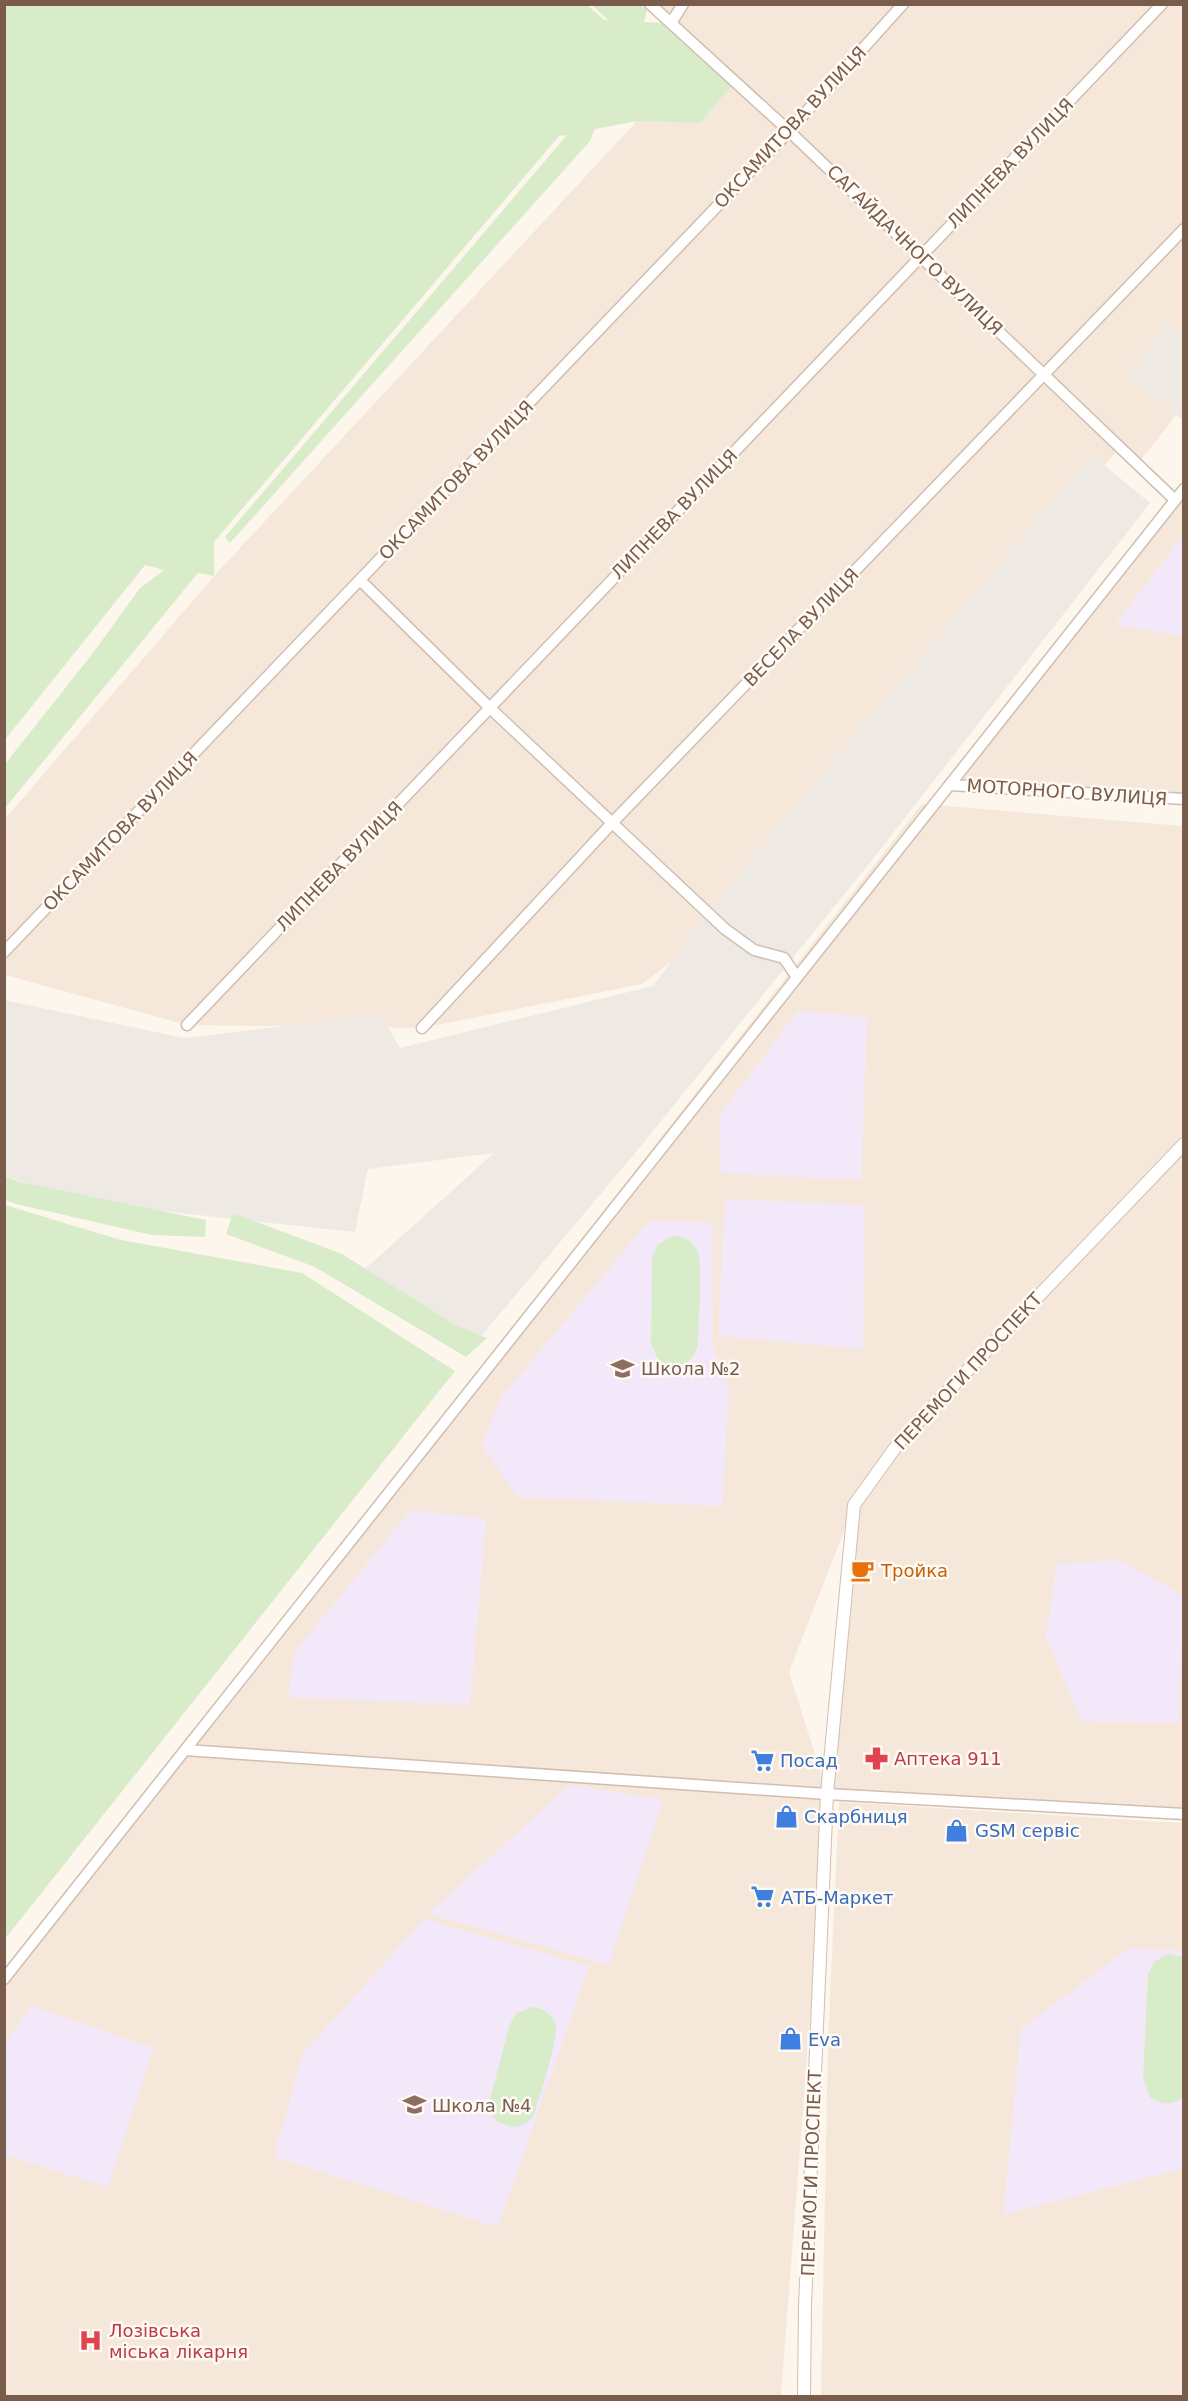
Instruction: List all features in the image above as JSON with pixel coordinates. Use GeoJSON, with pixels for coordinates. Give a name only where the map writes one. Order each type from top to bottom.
{"type":"FeatureCollection","features":[{"type":"Feature","properties":{"kind":"street","name":"САГАЙДАЧНОГО ВУЛИЦЯ"},"geometry":{"type":"LineString","coordinates":[[650,4],[789,130],[1175,500]]}},
{"type":"Feature","properties":{"kind":"street"},"geometry":{"type":"LineString","coordinates":[[671,23],[683,4]]}},
{"type":"Feature","properties":{"kind":"street","name":"ОКСАМИТОВА ВУЛИЦЯ"},"geometry":{"type":"LineString","coordinates":[[4,952],[789,130],[903,4]]}},
{"type":"Feature","properties":{"kind":"street","name":"ЛИПНЕВА ВУЛИЦЯ"},"geometry":{"type":"LineString","coordinates":[[187,1025],[1162,4]]}},
{"type":"Feature","properties":{"kind":"street","name":"ВЕСЕЛА ВУЛИЦЯ"},"geometry":{"type":"LineString","coordinates":[[422,1028],[613,822],[1184,229]]}},
{"type":"Feature","properties":{"kind":"street"},"geometry":{"type":"LineString","coordinates":[[4,1979],[796,976],[1184,489]]}},
{"type":"Feature","properties":{"kind":"street"},"geometry":{"type":"LineString","coordinates":[[360,580],[490,708],[725,929],[754,950],[784,958],[796,976]]}},
{"type":"Feature","properties":{"kind":"street","name":"МОТОРНОГО ВУЛИЦЯ"},"geometry":{"type":"LineString","coordinates":[[950,785],[1184,799]]}},
{"type":"Feature","properties":{"kind":"street","name":"ПЕРЕМОГИ ПРОСПЕКТ"},"geometry":{"type":"LineString","coordinates":[[804,2397],[805,2305],[827,1794],[854,1505],[900,1441],[1184,1144]]}},
{"type":"Feature","properties":{"kind":"street"},"geometry":{"type":"LineString","coordinates":[[185,1750],[827,1794],[1184,1814]]}},
{"type":"Feature","properties":{"kind":"shaded area"},"geometry":{"type":"Polygon","coordinates":[[[650,5],[1183,5],[1183,406],[1138,464],[1120,447],[720,925],[642,984],[422,1028],[187,1025],[5,975],[5,819],[214,576],[637,121],[700,123],[735,82],[650,5]]]}},
{"type":"Feature","properties":{"kind":"shaded area"},"geometry":{"type":"Polygon","coordinates":[[[1167,324],[1183,337],[1183,420],[1127,377],[1167,324]]]}},
{"type":"Feature","properties":{"kind":"shaded area"},"geometry":{"type":"Polygon","coordinates":[[[1092,455],[1150,503],[876,855],[636,1152],[471,1348],[364,1270],[494,1153],[368,1169],[355,1232],[67,1201],[5,1175],[4,1000],[184,1038],[381,1015],[400,1048],[653,986],[727,887],[1092,455]]]}},
{"type":"Feature","properties":{"kind":"shaded area"},"geometry":{"type":"Polygon","coordinates":[[[1183,489],[1183,799],[950,785],[1183,489]]]}},
{"type":"Feature","properties":{"kind":"shaded area"},"geometry":{"type":"Polygon","coordinates":[[[1183,535],[1183,636],[1115,625],[1183,535]]]}},
{"type":"Feature","properties":{"kind":"shaded area"},"geometry":{"type":"Polygon","coordinates":[[[922,804],[1183,826],[1183,1814],[827,1794],[781,2396],[5,2396],[4,1976],[922,804]],[[853,1508],[789,1672],[827,1792],[853,1508]]]}},
{"type":"Feature","properties":{"kind":"shaded area"},"geometry":{"type":"Polygon","coordinates":[[[798,1011],[867,1017],[861,1180],[721,1173],[719,1116],[798,1011]]]}},
{"type":"Feature","properties":{"kind":"shaded area"},"geometry":{"type":"Polygon","coordinates":[[[725,1199],[865,1205],[863,1349],[718,1336],[725,1199]]]}},
{"type":"Feature","properties":{"kind":"shaded area","name":"Школа №2"},"geometry":{"type":"Polygon","coordinates":[[[649,1221],[712,1223],[713,1349],[729,1387],[722,1506],[518,1497],[482,1446],[500,1399],[649,1221]]]}},
{"type":"Feature","properties":{"kind":"shaded area"},"geometry":{"type":"Polygon","coordinates":[[[411,1510],[486,1519],[470,1705],[288,1697],[294,1653],[411,1510]]]}},
{"type":"Feature","properties":{"kind":"shaded area"},"geometry":{"type":"Polygon","coordinates":[[[1120,1560],[1183,1596],[1179,1723],[1081,1721],[1046,1636],[1057,1564],[1120,1560]]]}},
{"type":"Feature","properties":{"kind":"shaded area"},"geometry":{"type":"Polygon","coordinates":[[[570,1785],[663,1800],[609,1965],[428,1914],[570,1785]]]}},
{"type":"Feature","properties":{"kind":"shaded area"},"geometry":{"type":"Polygon","coordinates":[[[839,1802],[1183,1823],[1183,2396],[821,2396],[828,2043],[839,1802]]]}},
{"type":"Feature","properties":{"kind":"shaded area","name":"Школа №4"},"geometry":{"type":"Polygon","coordinates":[[[424,1919],[589,1966],[498,2227],[274,2157],[303,2054],[424,1919]]]}},
{"type":"Feature","properties":{"kind":"shaded area"},"geometry":{"type":"Polygon","coordinates":[[[1130,1948],[1183,1951],[1183,2168],[1003,2215],[1021,2029],[1130,1948]]]}},
{"type":"Feature","properties":{"kind":"shaded area"},"geometry":{"type":"Polygon","coordinates":[[[31,2006],[153,2048],[108,2187],[5,2155],[5,2043],[31,2006]]]}},
{"type":"Feature","properties":{"kind":"green space"},"geometry":{"type":"Polygon","coordinates":[[[586,4],[604,20],[609,21],[592,5],[640,5],[647,10],[644,22],[671,23],[735,82],[700,123],[637,121],[595,129],[590,141],[230,543],[225,537],[567,135],[559,136],[214,542],[214,576],[198,573],[5,808],[5,764],[93,653],[140,588],[164,570],[145,565],[4,741],[5,5],[586,4]]]}},
{"type":"Feature","properties":{"kind":"green space"},"geometry":{"type":"Polygon","coordinates":[[[5,1176],[20,1182],[206,1220],[205,1237],[152,1235],[16,1204],[5,1200],[5,1176]]]}},
{"type":"Feature","properties":{"kind":"green space"},"geometry":{"type":"Polygon","coordinates":[[[5,1205],[121,1240],[302,1273],[455,1371],[5,1939],[5,1205]]]}},
{"type":"Feature","properties":{"kind":"green space"},"geometry":{"type":"Polygon","coordinates":[[[233,1213],[342,1254],[455,1325],[487,1338],[466,1357],[315,1267],[226,1234],[233,1213]]]}},
{"type":"Feature","properties":{"kind":"green space"},"geometry":{"type":"Polygon","coordinates":[[[672,1236],[684,1238],[694,1245],[698,1253],[700,1271],[698,1345],[696,1352],[688,1361],[677,1366],[659,1361],[651,1343],[652,1256],[658,1244],[672,1236]]]}},
{"type":"Feature","properties":{"kind":"green space"},"geometry":{"type":"Polygon","coordinates":[[[1168,1954],[1183,1957],[1184,2097],[1167,2103],[1158,2102],[1150,2097],[1143,2078],[1148,1974],[1154,1962],[1168,1954]]]}},
{"type":"Feature","properties":{"kind":"green space"},"geometry":{"type":"Polygon","coordinates":[[[532,2007],[544,2010],[553,2018],[556,2033],[543,2087],[532,2118],[523,2125],[513,2127],[494,2118],[490,2099],[510,2024],[517,2013],[532,2007]]]}},
{"type":"Feature","properties":{"kind":"place","name":"Школа №2"},"geometry":{"type":"Point","coordinates":[623,1368]}},
{"type":"Feature","properties":{"kind":"place","name":"Тройка"},"geometry":{"type":"Point","coordinates":[863,1570]}},
{"type":"Feature","properties":{"kind":"place","name":"Аптека 911"},"geometry":{"type":"Point","coordinates":[876,1758]}},
{"type":"Feature","properties":{"kind":"place","name":"Посад"},"geometry":{"type":"Point","coordinates":[762,1760]}},
{"type":"Feature","properties":{"kind":"place","name":"Скарбниця"},"geometry":{"type":"Point","coordinates":[786,1816]}},
{"type":"Feature","properties":{"kind":"place","name":"GSM сервіс"},"geometry":{"type":"Point","coordinates":[957,1830]}},
{"type":"Feature","properties":{"kind":"place","name":"АТБ-Маркет"},"geometry":{"type":"Point","coordinates":[763,1897]}},
{"type":"Feature","properties":{"kind":"place","name":"Eva"},"geometry":{"type":"Point","coordinates":[790,2039]}},
{"type":"Feature","properties":{"kind":"place","name":"Школа №4"},"geometry":{"type":"Point","coordinates":[414,2105]}},
{"type":"Feature","properties":{"kind":"place","name":"Лозівська міська лікарня"},"geometry":{"type":"Point","coordinates":[91,2340]}}]}
